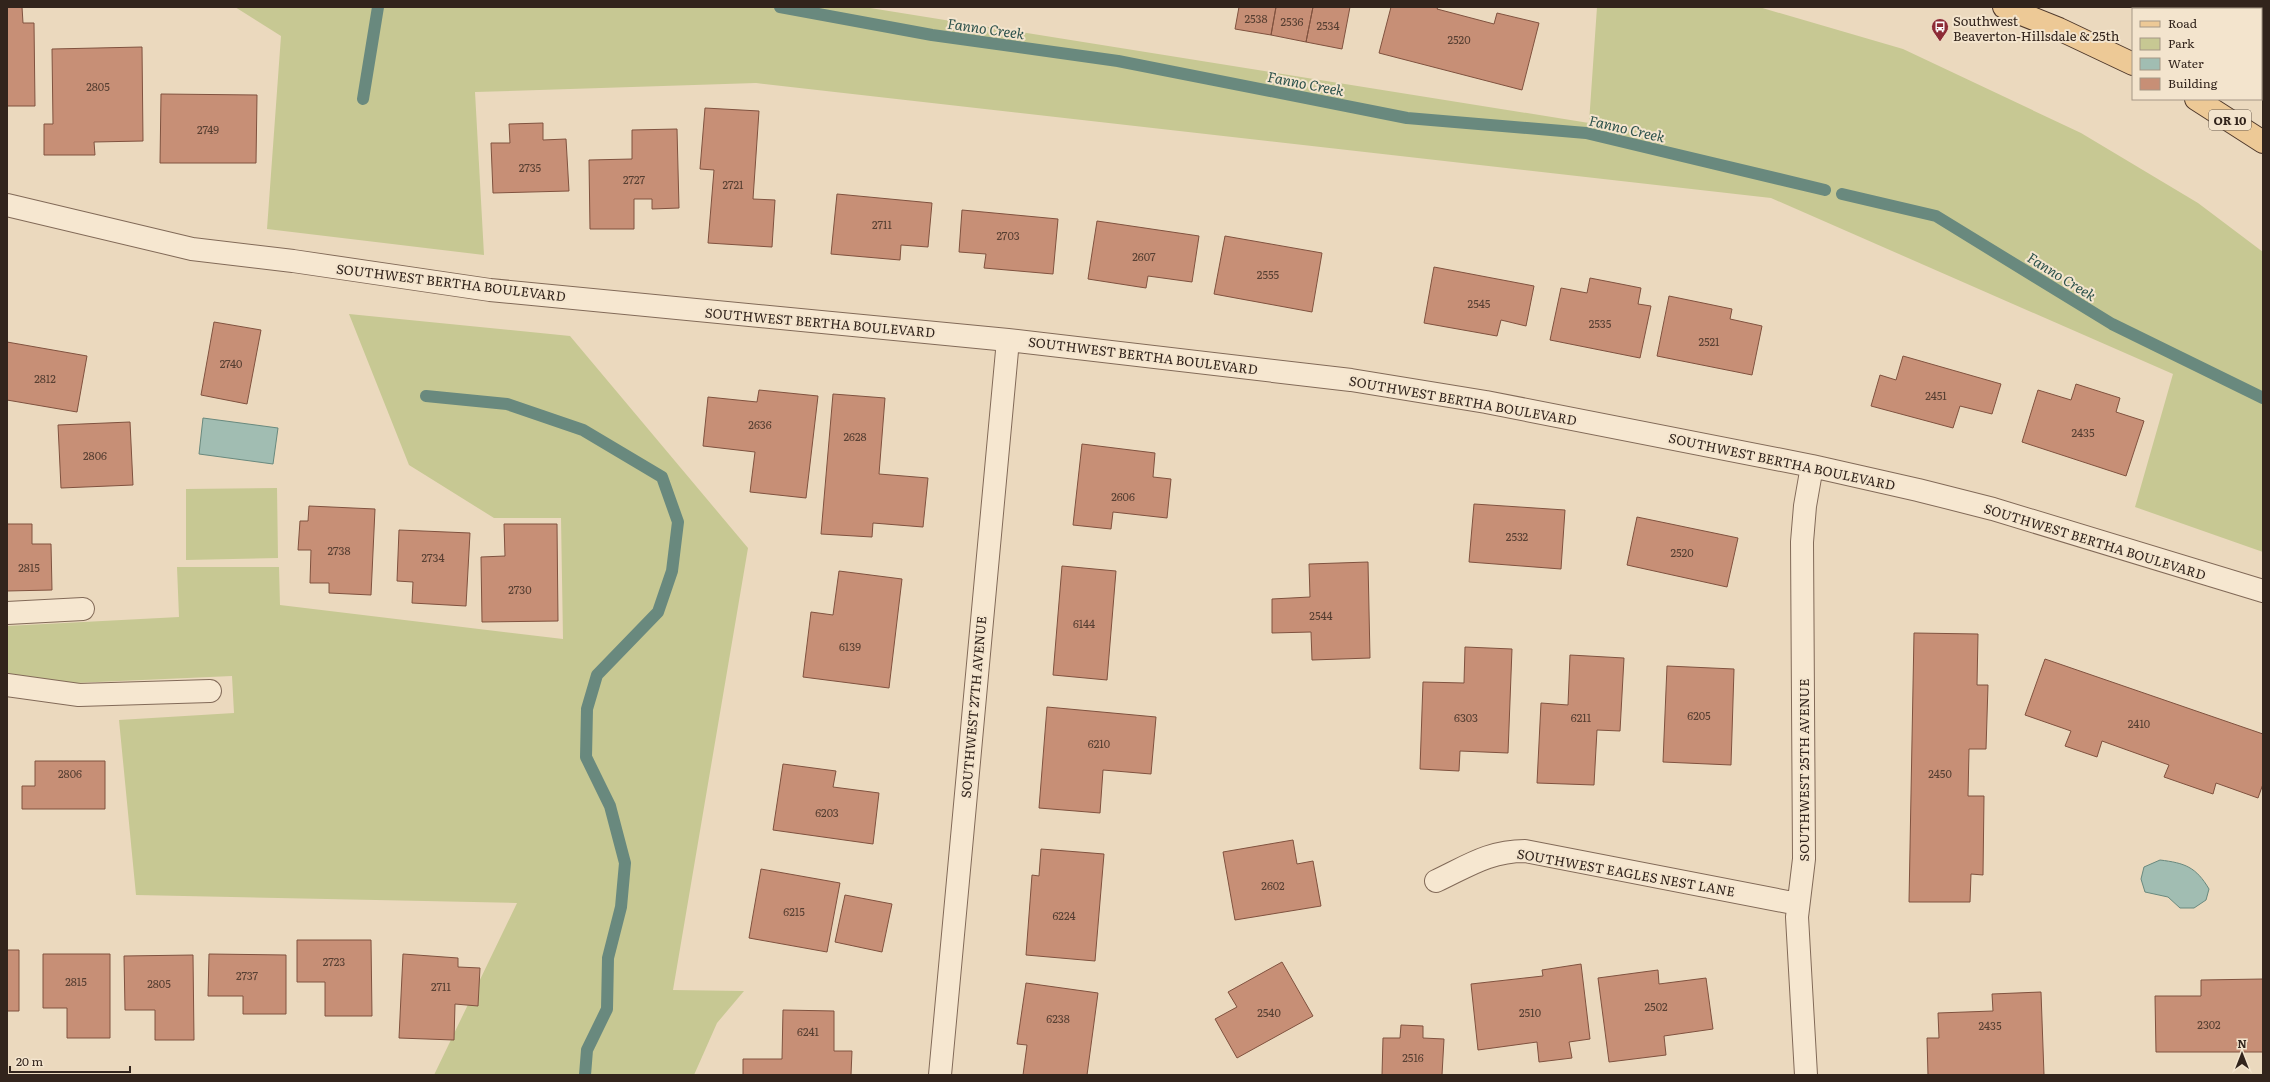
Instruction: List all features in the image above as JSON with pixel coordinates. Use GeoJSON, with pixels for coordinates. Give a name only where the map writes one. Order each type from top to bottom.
{"type":"FeatureCollection","features":[{"type":"Feature","properties":{"kind":"main road"},"geometry":{"type":"LineString","coordinates":[[2004,7],[2059,29],[2132,64]]}},
{"type":"Feature","properties":{"kind":"main road","name":"OR 10"},"geometry":{"type":"LineString","coordinates":[[2198,100],[2263,142]]}},
{"type":"Feature","properties":{"kind":"street","name":"SOUTHWEST BERTHA BOULEVARD"},"geometry":{"type":"LineString","coordinates":[[7,205],[192,249],[293,261],[490,290],[1008,340],[1351,380],[1486,402],[1812,466],[1994,509],[2263,591]]}},
{"type":"Feature","properties":{"kind":"street","name":"SOUTHWEST 27TH AVENUE"},"geometry":{"type":"LineString","coordinates":[[940,1075],[1008,340]]}},
{"type":"Feature","properties":{"kind":"street","name":"SOUTHWEST 25TH AVENUE"},"geometry":{"type":"LineString","coordinates":[[1806,1075],[1798,904],[1804,858],[1802,542],[1805,506],[1812,466]]}},
{"type":"Feature","properties":{"kind":"street"},"geometry":{"type":"LineString","coordinates":[[7,613],[83,609]]}},
{"type":"Feature","properties":{"kind":"street"},"geometry":{"type":"LineString","coordinates":[[7,685],[79,695],[210,691]]}},
{"type":"Feature","properties":{"kind":"street","name":"SOUTHWEST EAGLES NEST LANE"},"geometry":{"type":"LineString","coordinates":[[1436,881],[1490,855],[1506,851],[1525,851],[1798,904]]}},
{"type":"Feature","properties":{"kind":"green space"},"geometry":{"type":"Polygon","coordinates":[[[235,7],[864,7],[1589,123],[1597,7],[1759,7],[1903,49],[2081,133],[2198,203],[2263,252],[2263,552],[2135,507],[2173,374],[1771,198],[756,83],[475,92],[484,255],[267,229],[281,36],[235,7]]]}},
{"type":"Feature","properties":{"kind":"green space"},"geometry":{"type":"Polygon","coordinates":[[[349,314],[570,336],[748,548],[673,990],[744,991],[717,1023],[694,1075],[434,1075],[517,903],[136,895],[119,720],[234,713],[232,676],[75,683],[7,674],[7,626],[179,617],[177,567],[279,567],[280,605],[563,639],[561,518],[494,518],[409,465],[349,314]]]}},
{"type":"Feature","properties":{"kind":"green space"},"geometry":{"type":"Polygon","coordinates":[[[277,488],[278,558],[186,560],[186,489],[277,488]]]}},
{"type":"Feature","properties":{"kind":"water"},"geometry":{"type":"Polygon","coordinates":[[[203,418],[278,428],[273,464],[199,454],[203,418]]]}},
{"type":"Feature","properties":{"kind":"water"},"geometry":{"type":"Polygon","coordinates":[[[2160,860],[2183,865],[2194,871],[2209,889],[2206,900],[2194,908],[2180,908],[2168,897],[2145,892],[2141,879],[2144,867],[2160,860]]]}},
{"type":"Feature","properties":{"kind":"building"},"geometry":{"type":"Polygon","coordinates":[[[7,7],[22,7],[23,23],[34,23],[35,106],[7,106],[7,7]]]}},
{"type":"Feature","properties":{"kind":"building"},"geometry":{"type":"Polygon","coordinates":[[[1239,7],[1276,7],[1271,35],[1235,29],[1239,7]]]}},
{"type":"Feature","properties":{"kind":"building"},"geometry":{"type":"Polygon","coordinates":[[[1276,7],[1313,7],[1306,42],[1271,35],[1276,7]]]}},
{"type":"Feature","properties":{"kind":"building"},"geometry":{"type":"Polygon","coordinates":[[[1313,7],[1350,7],[1342,49],[1306,42],[1313,7]]]}},
{"type":"Feature","properties":{"kind":"building"},"geometry":{"type":"Polygon","coordinates":[[[1391,7],[1438,7],[1437,9],[1494,24],[1497,13],[1539,23],[1522,90],[1379,53],[1391,7]]]}},
{"type":"Feature","properties":{"kind":"building"},"geometry":{"type":"Polygon","coordinates":[[[142,47],[143,141],[94,142],[95,155],[44,155],[44,124],[53,124],[52,49],[142,47]]]}},
{"type":"Feature","properties":{"kind":"building"},"geometry":{"type":"Polygon","coordinates":[[[161,94],[257,95],[256,163],[160,163],[161,94]]]}},
{"type":"Feature","properties":{"kind":"building"},"geometry":{"type":"Polygon","coordinates":[[[705,108],[759,111],[753,199],[775,200],[772,247],[708,243],[714,170],[700,169],[705,108]]]}},
{"type":"Feature","properties":{"kind":"building"},"geometry":{"type":"Polygon","coordinates":[[[543,123],[543,140],[566,139],[569,191],[493,193],[491,143],[510,143],[509,124],[543,123]]]}},
{"type":"Feature","properties":{"kind":"building"},"geometry":{"type":"Polygon","coordinates":[[[677,129],[679,208],[652,209],[652,199],[634,199],[634,229],[590,229],[589,160],[632,159],[632,130],[677,129]]]}},
{"type":"Feature","properties":{"kind":"building"},"geometry":{"type":"Polygon","coordinates":[[[837,194],[932,203],[928,247],[901,245],[900,260],[831,254],[837,194]]]}},
{"type":"Feature","properties":{"kind":"building"},"geometry":{"type":"Polygon","coordinates":[[[962,210],[1058,219],[1053,274],[984,268],[986,254],[959,252],[962,210]]]}},
{"type":"Feature","properties":{"kind":"building"},"geometry":{"type":"Polygon","coordinates":[[[1097,221],[1199,236],[1192,282],[1148,276],[1146,288],[1088,279],[1097,221]]]}},
{"type":"Feature","properties":{"kind":"building"},"geometry":{"type":"Polygon","coordinates":[[[1225,236],[1322,253],[1312,312],[1214,294],[1225,236]]]}},
{"type":"Feature","properties":{"kind":"building"},"geometry":{"type":"Polygon","coordinates":[[[1434,267],[1534,286],[1526,326],[1501,320],[1497,336],[1424,323],[1434,267]]]}},
{"type":"Feature","properties":{"kind":"building"},"geometry":{"type":"Polygon","coordinates":[[[1590,278],[1641,288],[1638,304],[1651,306],[1640,358],[1550,340],[1561,288],[1587,293],[1590,278]]]}},
{"type":"Feature","properties":{"kind":"building"},"geometry":{"type":"Polygon","coordinates":[[[1669,296],[1732,309],[1730,319],[1762,326],[1752,375],[1657,356],[1669,296]]]}},
{"type":"Feature","properties":{"kind":"building"},"geometry":{"type":"Polygon","coordinates":[[[214,322],[261,330],[247,404],[201,395],[214,322]]]}},
{"type":"Feature","properties":{"kind":"building"},"geometry":{"type":"Polygon","coordinates":[[[7,342],[87,356],[77,412],[7,400],[7,342]]]}},
{"type":"Feature","properties":{"kind":"building"},"geometry":{"type":"Polygon","coordinates":[[[1903,356],[2001,384],[1992,414],[1960,406],[1953,428],[1871,406],[1880,375],[1896,380],[1903,356]]]}},
{"type":"Feature","properties":{"kind":"building"},"geometry":{"type":"Polygon","coordinates":[[[2076,384],[2120,398],[2116,412],[2144,421],[2126,476],[2022,442],[2038,390],[2071,400],[2076,384]]]}},
{"type":"Feature","properties":{"kind":"building"},"geometry":{"type":"Polygon","coordinates":[[[759,390],[818,396],[806,498],[750,492],[755,452],[703,446],[708,397],[757,402],[759,390]]]}},
{"type":"Feature","properties":{"kind":"building"},"geometry":{"type":"Polygon","coordinates":[[[833,394],[885,398],[879,474],[928,478],[923,527],[873,523],[872,537],[821,534],[833,394]]]}},
{"type":"Feature","properties":{"kind":"building"},"geometry":{"type":"Polygon","coordinates":[[[130,422],[133,485],[61,488],[58,425],[130,422]]]}},
{"type":"Feature","properties":{"kind":"building"},"geometry":{"type":"Polygon","coordinates":[[[1082,444],[1155,453],[1153,477],[1171,479],[1167,518],[1113,512],[1111,529],[1073,525],[1082,444]]]}},
{"type":"Feature","properties":{"kind":"building"},"geometry":{"type":"Polygon","coordinates":[[[1474,504],[1565,510],[1561,569],[1469,562],[1474,504]]]}},
{"type":"Feature","properties":{"kind":"building"},"geometry":{"type":"Polygon","coordinates":[[[309,506],[375,509],[371,595],[329,593],[329,583],[310,583],[311,550],[298,550],[300,521],[308,521],[309,506]]]}},
{"type":"Feature","properties":{"kind":"building"},"geometry":{"type":"Polygon","coordinates":[[[1637,517],[1738,538],[1727,587],[1627,565],[1637,517]]]}},
{"type":"Feature","properties":{"kind":"building"},"geometry":{"type":"Polygon","coordinates":[[[7,524],[32,524],[32,544],[51,544],[52,590],[7,591],[7,524]]]}},
{"type":"Feature","properties":{"kind":"building"},"geometry":{"type":"Polygon","coordinates":[[[504,524],[557,524],[558,621],[482,622],[481,557],[505,556],[504,524]]]}},
{"type":"Feature","properties":{"kind":"building"},"geometry":{"type":"Polygon","coordinates":[[[399,530],[470,533],[466,606],[412,603],[413,582],[397,581],[399,530]]]}},
{"type":"Feature","properties":{"kind":"building"},"geometry":{"type":"Polygon","coordinates":[[[1368,562],[1370,658],[1312,660],[1311,632],[1272,633],[1272,599],[1310,597],[1309,564],[1368,562]]]}},
{"type":"Feature","properties":{"kind":"building"},"geometry":{"type":"Polygon","coordinates":[[[1062,566],[1116,571],[1107,680],[1053,675],[1062,566]]]}},
{"type":"Feature","properties":{"kind":"building"},"geometry":{"type":"Polygon","coordinates":[[[839,571],[902,579],[889,688],[803,677],[811,612],[833,615],[839,571]]]}},
{"type":"Feature","properties":{"kind":"building"},"geometry":{"type":"Polygon","coordinates":[[[1914,633],[1978,634],[1977,685],[1988,685],[1986,749],[1969,749],[1968,796],[1984,796],[1983,875],[1971,874],[1970,902],[1909,902],[1914,633]]]}},
{"type":"Feature","properties":{"kind":"building"},"geometry":{"type":"Polygon","coordinates":[[[1465,647],[1512,649],[1508,753],[1460,751],[1459,771],[1420,769],[1423,682],[1464,683],[1465,647]]]}},
{"type":"Feature","properties":{"kind":"building"},"geometry":{"type":"Polygon","coordinates":[[[1570,655],[1624,658],[1620,731],[1597,730],[1594,785],[1537,783],[1541,703],[1568,705],[1570,655]]]}},
{"type":"Feature","properties":{"kind":"building"},"geometry":{"type":"Polygon","coordinates":[[[2045,659],[2263,734],[2263,784],[2258,798],[2216,783],[2213,794],[2164,777],[2169,765],[2102,741],[2097,757],[2065,746],[2071,731],[2025,715],[2045,659]]]}},
{"type":"Feature","properties":{"kind":"building"},"geometry":{"type":"Polygon","coordinates":[[[1667,666],[1734,669],[1731,765],[1663,762],[1667,666]]]}},
{"type":"Feature","properties":{"kind":"building"},"geometry":{"type":"Polygon","coordinates":[[[1047,707],[1156,717],[1151,774],[1103,770],[1100,813],[1039,808],[1047,707]]]}},
{"type":"Feature","properties":{"kind":"building"},"geometry":{"type":"Polygon","coordinates":[[[35,761],[105,761],[105,809],[22,809],[22,786],[35,786],[35,761]]]}},
{"type":"Feature","properties":{"kind":"building"},"geometry":{"type":"Polygon","coordinates":[[[783,764],[836,771],[833,787],[879,793],[873,844],[773,830],[783,764]]]}},
{"type":"Feature","properties":{"kind":"building"},"geometry":{"type":"Polygon","coordinates":[[[1293,840],[1297,864],[1313,861],[1321,906],[1235,920],[1223,852],[1293,840]]]}},
{"type":"Feature","properties":{"kind":"building"},"geometry":{"type":"Polygon","coordinates":[[[1041,849],[1104,854],[1095,961],[1026,955],[1032,875],[1039,876],[1041,849]]]}},
{"type":"Feature","properties":{"kind":"building"},"geometry":{"type":"Polygon","coordinates":[[[761,869],[840,883],[827,952],[749,938],[761,869]]]}},
{"type":"Feature","properties":{"kind":"building"},"geometry":{"type":"Polygon","coordinates":[[[845,895],[892,904],[882,952],[835,942],[845,895]]]}},
{"type":"Feature","properties":{"kind":"building"},"geometry":{"type":"Polygon","coordinates":[[[297,940],[371,940],[372,1016],[325,1016],[325,982],[297,982],[297,940]]]}},
{"type":"Feature","properties":{"kind":"building"},"geometry":{"type":"Polygon","coordinates":[[[7,950],[19,950],[19,1011],[7,1011],[7,950]]]}},
{"type":"Feature","properties":{"kind":"building"},"geometry":{"type":"Polygon","coordinates":[[[43,954],[110,954],[110,1038],[67,1038],[67,1008],[43,1008],[43,954]]]}},
{"type":"Feature","properties":{"kind":"building"},"geometry":{"type":"Polygon","coordinates":[[[209,954],[286,955],[286,1014],[243,1014],[243,996],[208,996],[209,954]]]}},
{"type":"Feature","properties":{"kind":"building"},"geometry":{"type":"Polygon","coordinates":[[[403,954],[458,958],[458,967],[480,968],[478,1006],[455,1004],[454,1040],[399,1038],[403,954]]]}},
{"type":"Feature","properties":{"kind":"building"},"geometry":{"type":"Polygon","coordinates":[[[193,955],[194,1040],[155,1040],[155,1010],[125,1010],[124,956],[193,955]]]}},
{"type":"Feature","properties":{"kind":"building"},"geometry":{"type":"Polygon","coordinates":[[[1282,962],[1313,1016],[1237,1058],[1215,1019],[1237,1007],[1228,992],[1282,962]]]}},
{"type":"Feature","properties":{"kind":"building"},"geometry":{"type":"Polygon","coordinates":[[[1581,964],[1590,1039],[1569,1042],[1572,1058],[1539,1062],[1537,1042],[1478,1050],[1471,984],[1543,976],[1542,970],[1581,964]]]}},
{"type":"Feature","properties":{"kind":"building"},"geometry":{"type":"Polygon","coordinates":[[[1658,970],[1659,984],[1706,978],[1713,1029],[1664,1036],[1666,1055],[1609,1062],[1598,978],[1658,970]]]}},
{"type":"Feature","properties":{"kind":"building"},"geometry":{"type":"Polygon","coordinates":[[[2263,979],[2263,1052],[2156,1052],[2155,996],[2201,996],[2201,980],[2263,979]]]}},
{"type":"Feature","properties":{"kind":"building"},"geometry":{"type":"Polygon","coordinates":[[[1026,983],[1098,993],[1087,1075],[1023,1075],[1027,1045],[1017,1044],[1026,983]]]}},
{"type":"Feature","properties":{"kind":"building"},"geometry":{"type":"Polygon","coordinates":[[[2041,992],[2044,1075],[1928,1075],[1927,1038],[1939,1038],[1938,1013],[1993,1011],[1992,994],[2041,992]]]}},
{"type":"Feature","properties":{"kind":"building"},"geometry":{"type":"Polygon","coordinates":[[[783,1010],[834,1011],[834,1051],[852,1051],[851,1075],[743,1075],[743,1059],[782,1059],[783,1010]]]}},
{"type":"Feature","properties":{"kind":"building"},"geometry":{"type":"Polygon","coordinates":[[[1401,1025],[1423,1026],[1423,1038],[1444,1039],[1442,1075],[1382,1075],[1383,1038],[1400,1038],[1401,1025]]]}},
{"type":"Feature","properties":{"kind":"waterway"},"geometry":{"type":"LineString","coordinates":[[363,99],[378,7]]}},
{"type":"Feature","properties":{"kind":"waterway","name":"Fanno Creek"},"geometry":{"type":"LineString","coordinates":[[780,7],[932,35],[1118,61],[1407,118],[1586,133],[1825,190]]}},
{"type":"Feature","properties":{"kind":"waterway","name":"Fanno Creek"},"geometry":{"type":"LineString","coordinates":[[1842,194],[1936,216],[2112,324],[2263,398]]}},
{"type":"Feature","properties":{"kind":"waterway"},"geometry":{"type":"LineString","coordinates":[[426,396],[507,404],[583,430],[662,477],[678,522],[672,571],[658,612],[597,675],[587,709],[586,757],[610,806],[625,863],[621,907],[608,958],[607,1009],[587,1050],[585,1075]]}},
{"type":"Feature","properties":{"kind":"place","name":"Southwest Beaverton-Hillsdale & 25th"},"geometry":{"type":"Point","coordinates":[1940,42]}}]}
